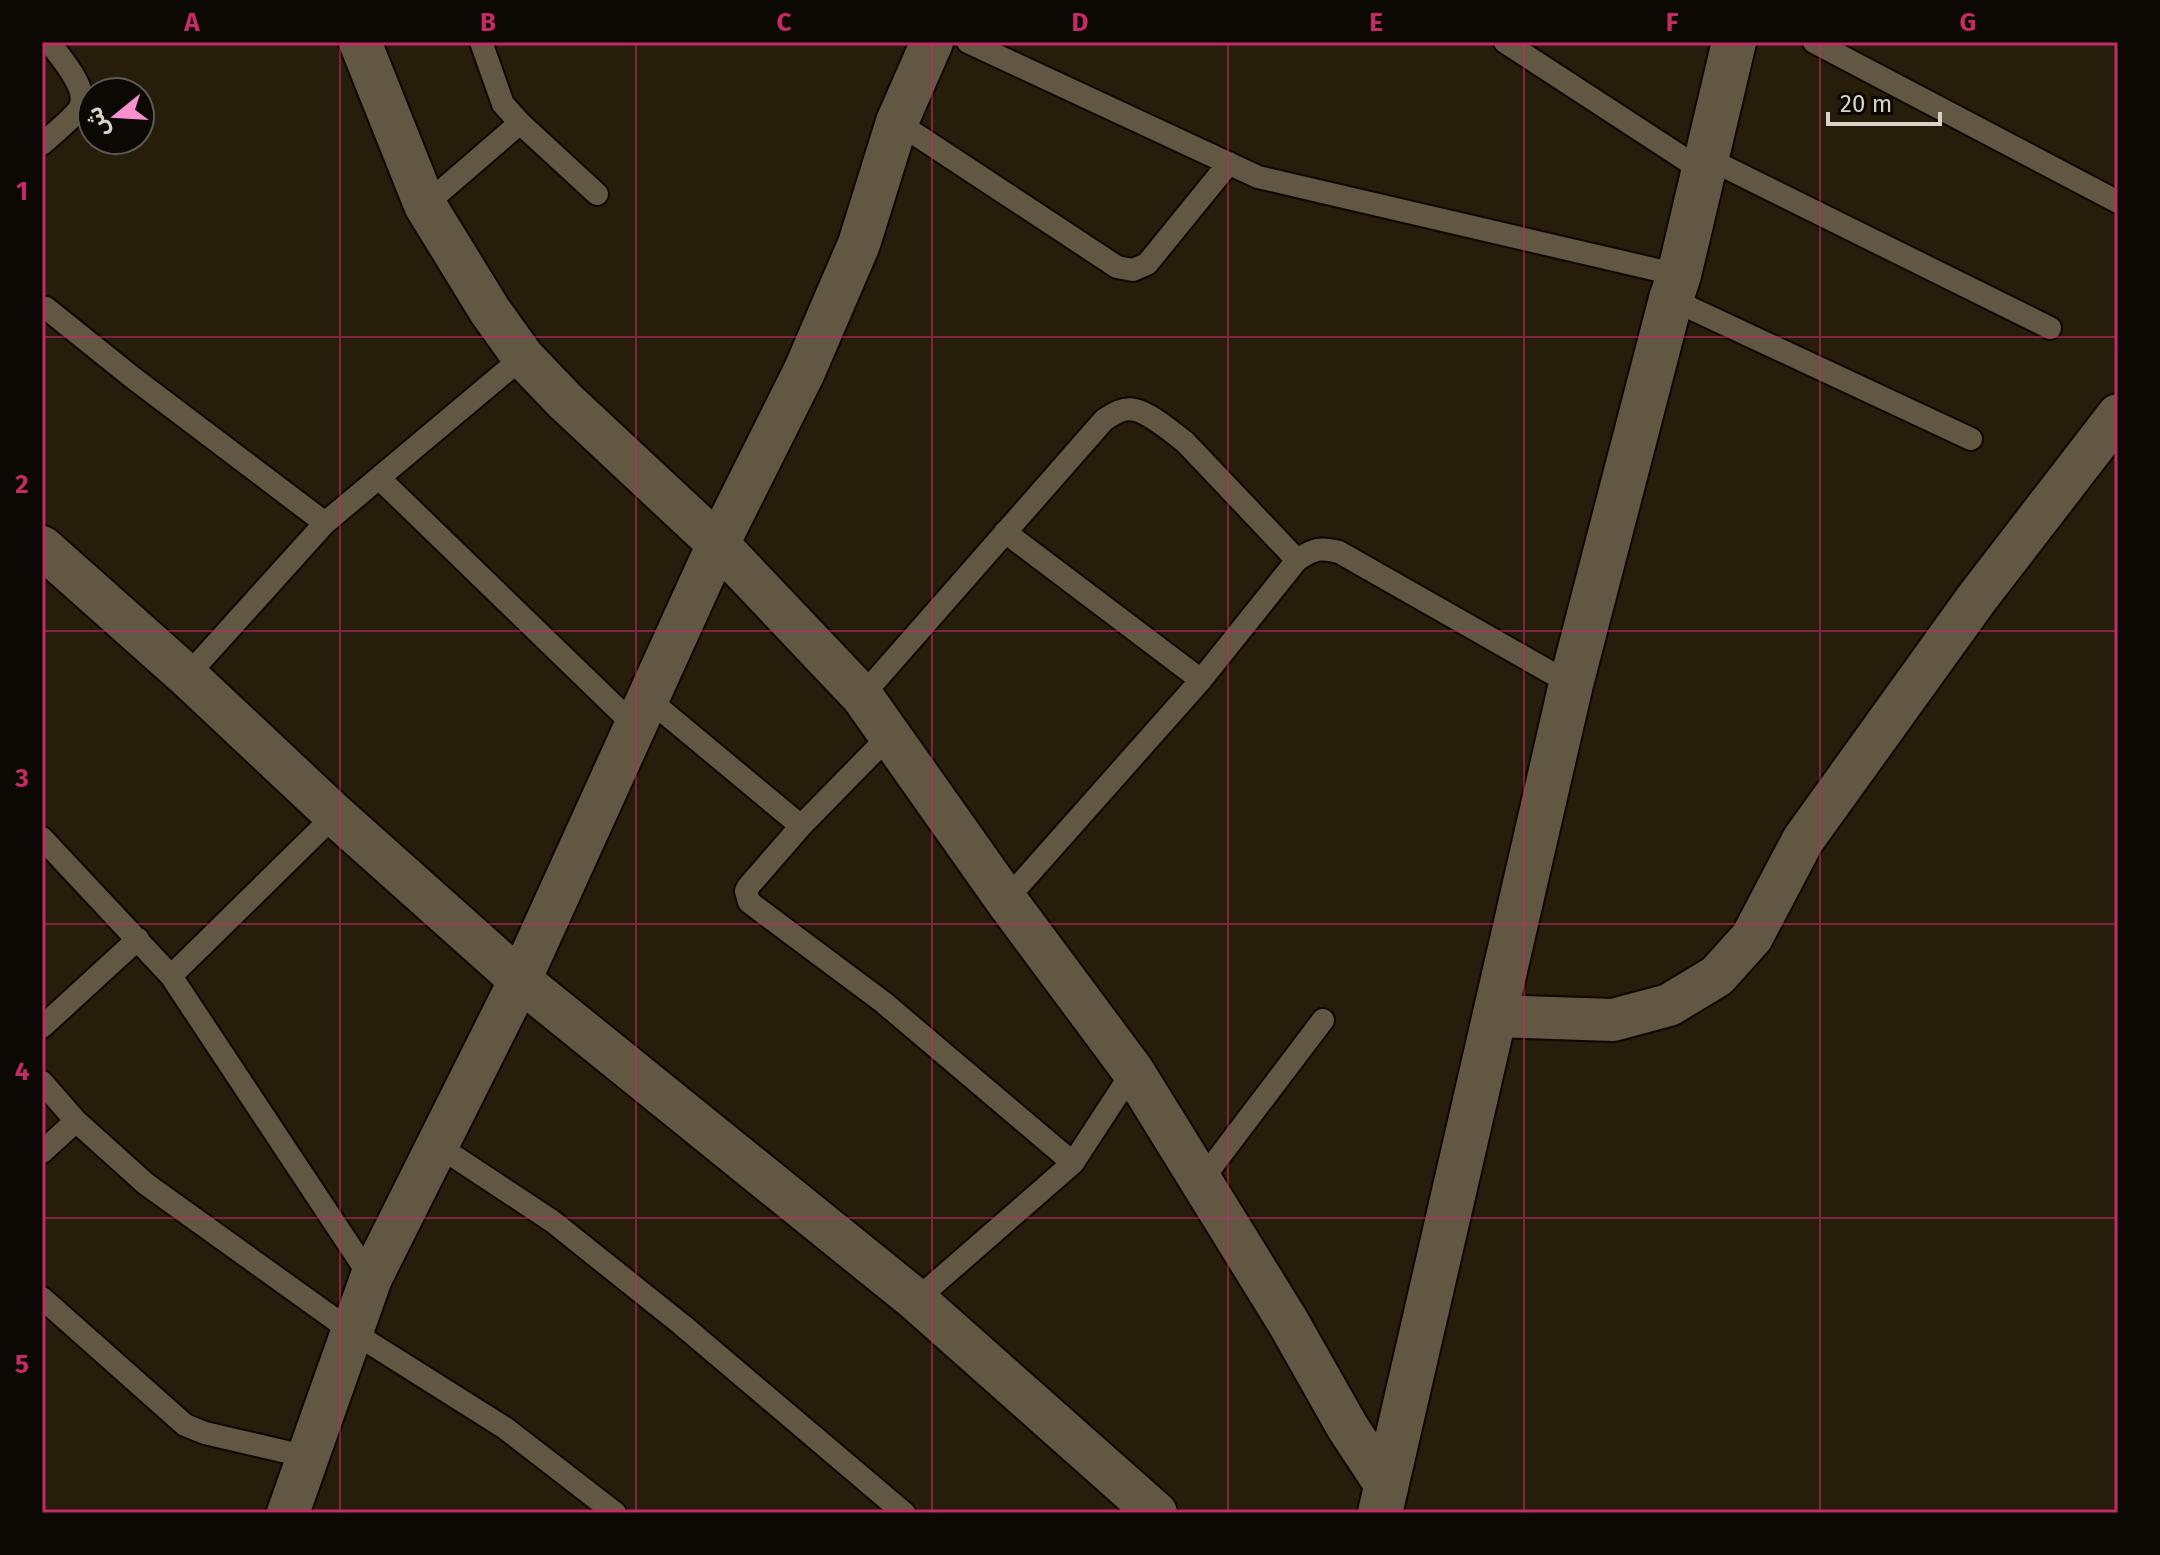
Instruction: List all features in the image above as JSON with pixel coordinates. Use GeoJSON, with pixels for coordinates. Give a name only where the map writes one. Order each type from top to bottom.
{"type":"FeatureCollection","features":[{"type":"Feature","properties":{"kind":"street"},"geometry":{"type":"LineString","coordinates":[[360,42],[425,205],[490,311],[523,357],[565,401],[718,544],[862,696],[1006,900],[1133,1071],[1288,1322],[1348,1428],[1384,1500]]}},
{"type":"Feature","properties":{"kind":"street"},"geometry":{"type":"LineString","coordinates":[[288,1513],[371,1278],[520,980],[718,544],[804,372],[859,244],[897,122],[932,42]]}},
{"type":"Feature","properties":{"kind":"street"},"geometry":{"type":"LineString","coordinates":[[1384,1500],[1571,684],[1675,287],[1734,42]]}},
{"type":"Feature","properties":{"kind":"street"},"geometry":{"type":"LineString","coordinates":[[1494,1016],[1613,1020],[1669,1005],[1717,976],[1752,937],[1803,840],[1977,598],[2118,415]]}},
{"type":"Feature","properties":{"kind":"street"},"geometry":{"type":"LineString","coordinates":[[42,547],[520,980],[916,1300],[1156,1513]]}},
{"type":"Feature","properties":{"kind":"lane"},"geometry":{"type":"LineString","coordinates":[[42,144],[80,108],[82,96],[77,81],[49,42]]}},
{"type":"Feature","properties":{"kind":"lane"},"geometry":{"type":"LineString","coordinates":[[481,42],[503,104],[597,194]]}},
{"type":"Feature","properties":{"kind":"lane"},"geometry":{"type":"LineString","coordinates":[[968,42],[1258,177],[1675,287],[1971,439]]}},
{"type":"Feature","properties":{"kind":"lane"},"geometry":{"type":"LineString","coordinates":[[1505,42],[1705,165],[2050,328]]}},
{"type":"Feature","properties":{"kind":"lane"},"geometry":{"type":"LineString","coordinates":[[1814,42],[2118,202]]}},
{"type":"Feature","properties":{"kind":"lane"},"geometry":{"type":"LineString","coordinates":[[897,122],[1117,267],[1133,270],[1147,264],[1229,163]]}},
{"type":"Feature","properties":{"kind":"lane"},"geometry":{"type":"LineString","coordinates":[[425,205],[520,123]]}},
{"type":"Feature","properties":{"kind":"lane"},"geometry":{"type":"LineString","coordinates":[[46,308],[325,523]]}},
{"type":"Feature","properties":{"kind":"lane"},"geometry":{"type":"LineString","coordinates":[[187,676],[325,523],[523,357]]}},
{"type":"Feature","properties":{"kind":"lane"},"geometry":{"type":"LineString","coordinates":[[862,696],[1104,420],[1124,410],[1136,410],[1185,442],[1297,560]]}},
{"type":"Feature","properties":{"kind":"lane"},"geometry":{"type":"LineString","coordinates":[[379,478],[641,712],[801,826]]}},
{"type":"Feature","properties":{"kind":"lane"},"geometry":{"type":"LineString","coordinates":[[1005,532],[1201,680]]}},
{"type":"Feature","properties":{"kind":"lane"},"geometry":{"type":"LineString","coordinates":[[1006,900],[1201,680],[1297,560],[1313,550],[1339,552],[1571,684]]}},
{"type":"Feature","properties":{"kind":"lane"},"geometry":{"type":"LineString","coordinates":[[890,735],[801,826],[748,887],[749,902],[883,1002],[1073,1163]]}},
{"type":"Feature","properties":{"kind":"lane"},"geometry":{"type":"LineString","coordinates":[[171,976],[335,815]]}},
{"type":"Feature","properties":{"kind":"lane"},"geometry":{"type":"LineString","coordinates":[[42,838],[171,976],[371,1278]]}},
{"type":"Feature","properties":{"kind":"lane"},"geometry":{"type":"LineString","coordinates":[[42,1027],[138,939]]}},
{"type":"Feature","properties":{"kind":"lane"},"geometry":{"type":"LineString","coordinates":[[1201,1181],[1323,1020]]}},
{"type":"Feature","properties":{"kind":"lane"},"geometry":{"type":"LineString","coordinates":[[916,1300],[1073,1163],[1133,1071]]}},
{"type":"Feature","properties":{"kind":"lane"},"geometry":{"type":"LineString","coordinates":[[42,1082],[76,1121],[146,1184],[351,1331],[505,1428],[615,1513]]}},
{"type":"Feature","properties":{"kind":"lane"},"geometry":{"type":"LineString","coordinates":[[42,1152],[76,1121]]}},
{"type":"Feature","properties":{"kind":"lane"},"geometry":{"type":"LineString","coordinates":[[437,1145],[552,1221],[681,1324],[904,1513]]}},
{"type":"Feature","properties":{"kind":"lane"},"geometry":{"type":"LineString","coordinates":[[42,1298],[185,1425],[205,1433],[308,1457]]}}]}
